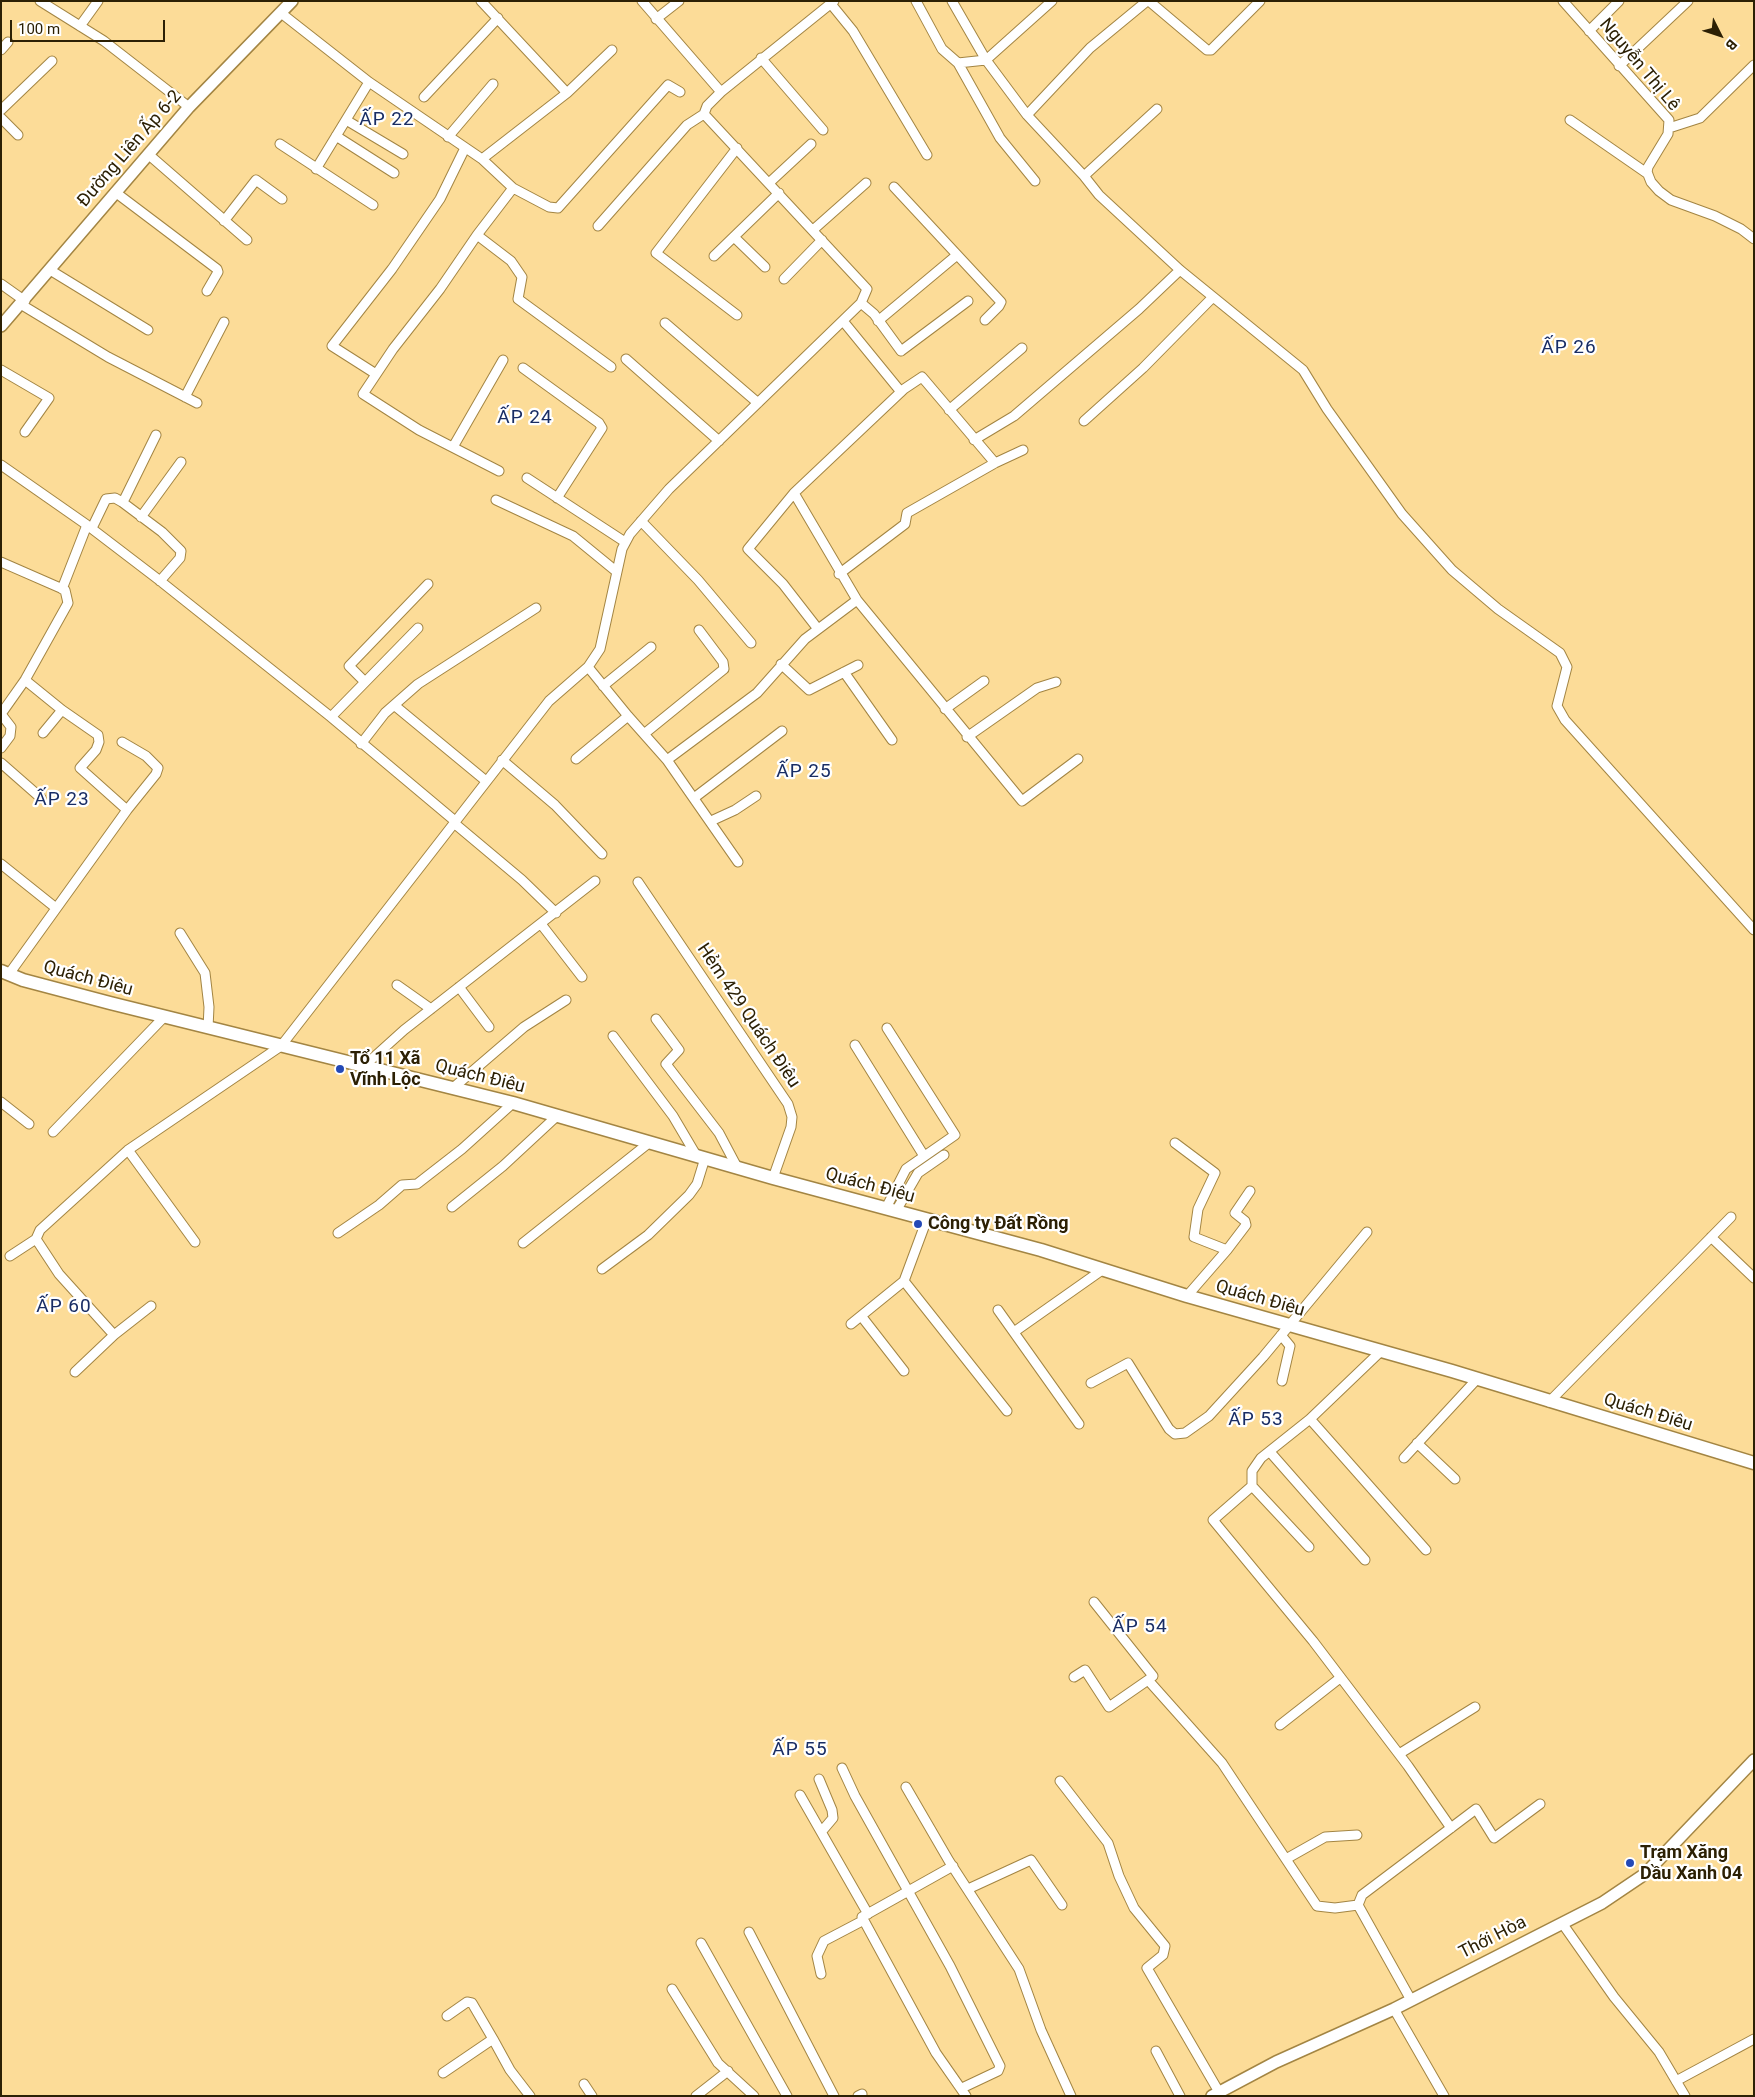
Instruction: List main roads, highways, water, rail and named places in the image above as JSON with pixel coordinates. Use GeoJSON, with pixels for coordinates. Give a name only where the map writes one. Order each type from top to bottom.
{"type":"FeatureCollection","features":[{"type":"Feature","properties":{"kind":"main road","name":"Quách Điêu"},"geometry":{"type":"LineString","coordinates":[[5,972],[23,980],[164,1017],[558,1115],[773,1178],[1042,1250],[1187,1296],[1286,1331],[1380,1352],[1477,1379],[1754,1463]]}},
{"type":"Feature","properties":{"kind":"place","name":"Tổ 11 Xã Vĩnh Lộc"},"geometry":{"type":"Point","coordinates":[340,1069]}},
{"type":"Feature","properties":{"kind":"place","name":"Công ty Đất Rồng"},"geometry":{"type":"Point","coordinates":[918,1224]}},
{"type":"Feature","properties":{"kind":"place","name":"Trạm Xăng Dầu Xanh 04"},"geometry":{"type":"Point","coordinates":[1630,1863]}},
{"type":"Feature","properties":{"kind":"district","name":"ẤP 22"},"geometry":{"type":"Point","coordinates":[387,120]}},
{"type":"Feature","properties":{"kind":"district","name":"ẤP 26"},"geometry":{"type":"Point","coordinates":[1569,348]}},
{"type":"Feature","properties":{"kind":"district","name":"ẤP 24"},"geometry":{"type":"Point","coordinates":[525,418]}},
{"type":"Feature","properties":{"kind":"district","name":"ẤP 25"},"geometry":{"type":"Point","coordinates":[804,772]}},
{"type":"Feature","properties":{"kind":"district","name":"ẤP 23"},"geometry":{"type":"Point","coordinates":[62,800]}},
{"type":"Feature","properties":{"kind":"district","name":"ẤP 60"},"geometry":{"type":"Point","coordinates":[64,1307]}},
{"type":"Feature","properties":{"kind":"district","name":"ẤP 53"},"geometry":{"type":"Point","coordinates":[1256,1420]}},
{"type":"Feature","properties":{"kind":"district","name":"ẤP 54"},"geometry":{"type":"Point","coordinates":[1140,1627]}},
{"type":"Feature","properties":{"kind":"district","name":"ẤP 55"},"geometry":{"type":"Point","coordinates":[800,1750]}}]}
